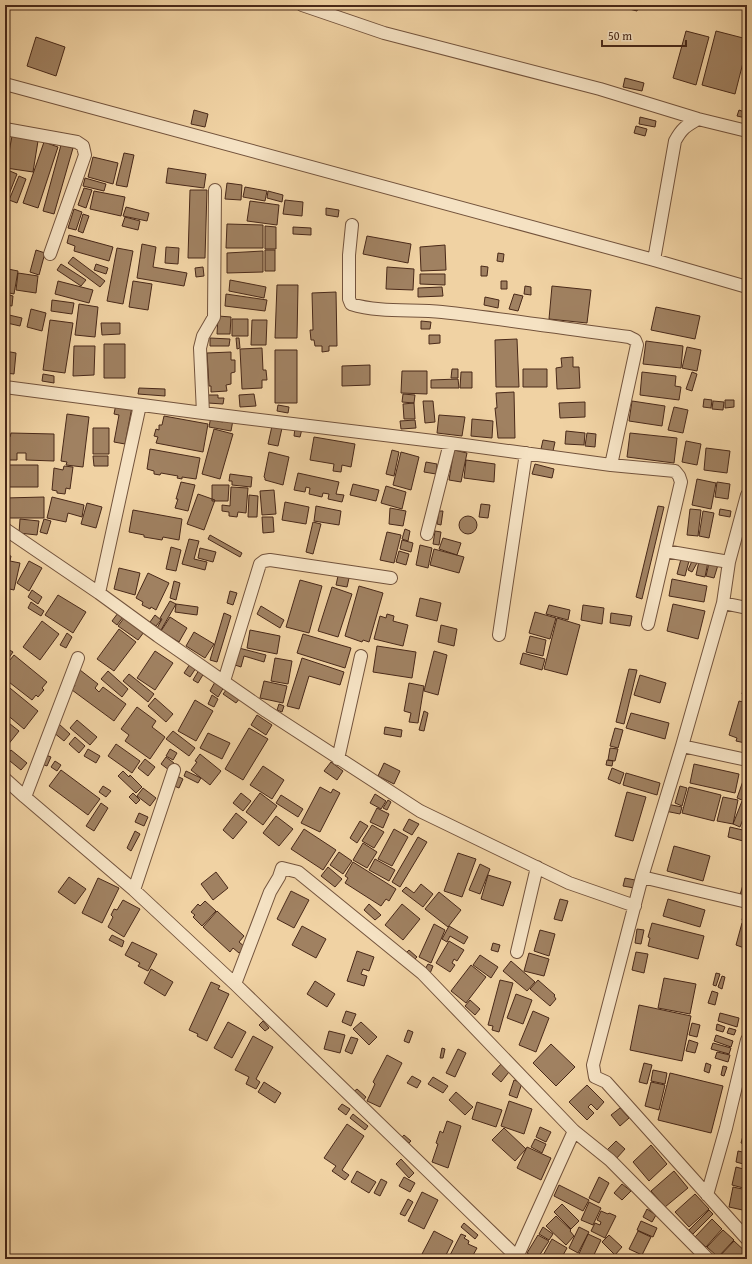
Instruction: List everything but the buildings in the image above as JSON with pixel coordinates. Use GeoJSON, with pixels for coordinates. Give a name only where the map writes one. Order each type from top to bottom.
{"type":"FeatureCollection","features":[{"type":"Feature","properties":{"kind":"street"},"geometry":{"type":"LineString","coordinates":[[302,5],[384,33],[600,89],[698,119],[747,131]]}},
{"type":"Feature","properties":{"kind":"street"},"geometry":{"type":"LineString","coordinates":[[5,84],[654,260],[747,287]]}},
{"type":"Feature","properties":{"kind":"street"},"geometry":{"type":"LineString","coordinates":[[654,260],[675,141],[680,131],[698,119]]}},
{"type":"Feature","properties":{"kind":"street"},"geometry":{"type":"LineString","coordinates":[[5,129],[77,142],[82,146],[86,155],[50,254]]}},
{"type":"Feature","properties":{"kind":"street"},"geometry":{"type":"LineString","coordinates":[[204,413],[200,348],[203,336],[214,317],[215,190]]}},
{"type":"Feature","properties":{"kind":"street"},"geometry":{"type":"LineString","coordinates":[[352,225],[349,254],[349,299],[351,304],[360,307],[456,314],[629,337],[635,340],[637,345],[611,465]]}},
{"type":"Feature","properties":{"kind":"street"},"geometry":{"type":"LineString","coordinates":[[5,388],[450,443],[611,465],[675,471],[681,482],[648,624]]}},
{"type":"Feature","properties":{"kind":"street"},"geometry":{"type":"LineString","coordinates":[[99,592],[140,405]]}},
{"type":"Feature","properties":{"kind":"street"},"geometry":{"type":"LineString","coordinates":[[427,534],[450,443]]}},
{"type":"Feature","properties":{"kind":"street"},"geometry":{"type":"LineString","coordinates":[[499,635],[526,453]]}},
{"type":"Feature","properties":{"kind":"street"},"geometry":{"type":"LineString","coordinates":[[747,495],[729,562],[723,602],[682,746],[642,877],[593,1065],[595,1077],[606,1082],[747,1239]]}},
{"type":"Feature","properties":{"kind":"street"},"geometry":{"type":"LineString","coordinates":[[5,529],[99,592],[158,636],[338,759],[420,811],[569,883],[635,906]]}},
{"type":"Feature","properties":{"kind":"street"},"geometry":{"type":"LineString","coordinates":[[665,551],[729,562]]}},
{"type":"Feature","properties":{"kind":"street"},"geometry":{"type":"LineString","coordinates":[[224,681],[260,564],[264,561],[270,560],[391,578]]}},
{"type":"Feature","properties":{"kind":"street"},"geometry":{"type":"LineString","coordinates":[[723,602],[747,608]]}},
{"type":"Feature","properties":{"kind":"street"},"geometry":{"type":"LineString","coordinates":[[338,759],[361,656]]}},
{"type":"Feature","properties":{"kind":"street"},"geometry":{"type":"LineString","coordinates":[[25,797],[78,658]]}},
{"type":"Feature","properties":{"kind":"street"},"geometry":{"type":"LineString","coordinates":[[682,746],[747,760]]}},
{"type":"Feature","properties":{"kind":"street"},"geometry":{"type":"LineString","coordinates":[[134,890],[174,770]]}},
{"type":"Feature","properties":{"kind":"street"},"geometry":{"type":"LineString","coordinates":[[5,779],[134,890],[235,984],[518,1258],[574,1130]]}},
{"type":"Feature","properties":{"kind":"street"},"geometry":{"type":"LineString","coordinates":[[235,984],[270,892],[279,877],[282,868],[298,872],[422,973],[574,1130],[610,1160],[708,1259]]}},
{"type":"Feature","properties":{"kind":"street"},"geometry":{"type":"LineString","coordinates":[[517,952],[536,868]]}},
{"type":"Feature","properties":{"kind":"street"},"geometry":{"type":"LineString","coordinates":[[642,877],[747,902]]}},
{"type":"Feature","properties":{"kind":"street"},"geometry":{"type":"LineString","coordinates":[[706,1195],[726,1128],[747,1040]]}}]}
